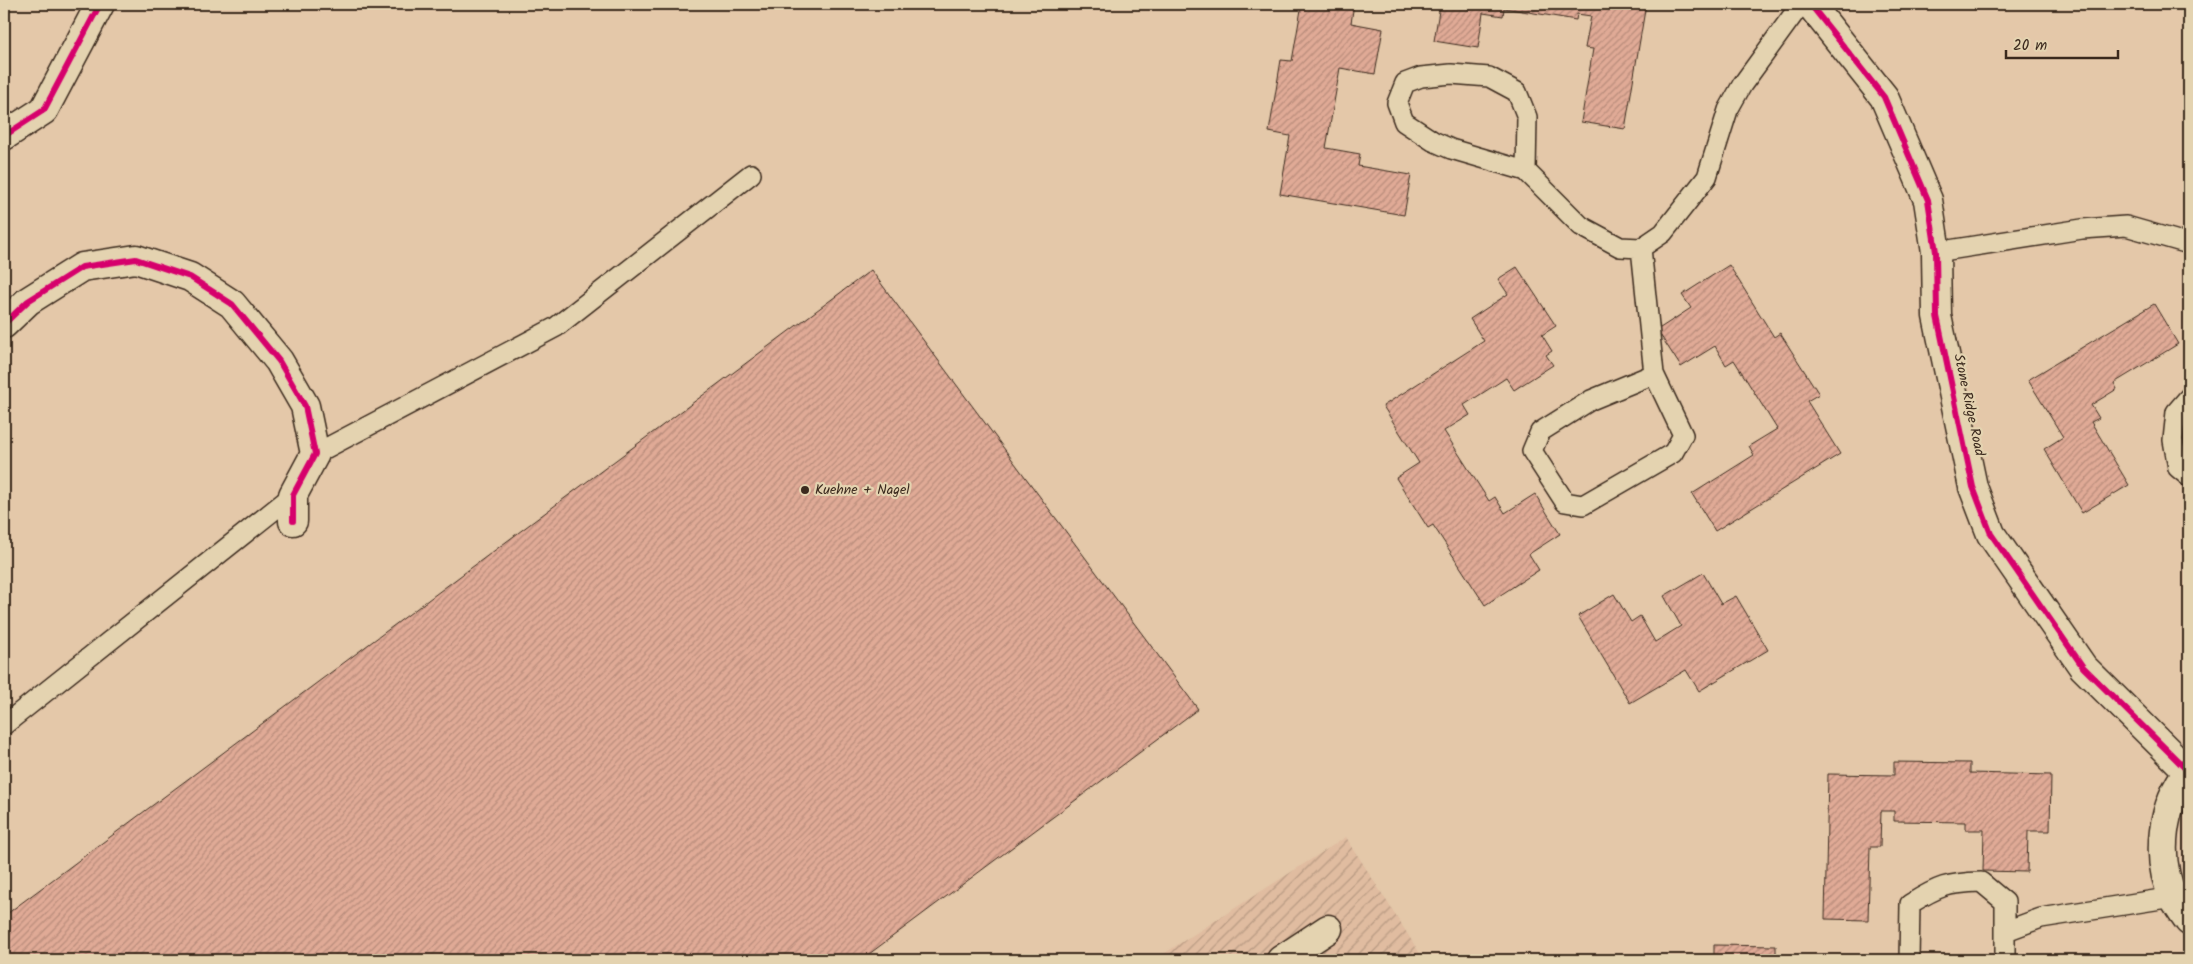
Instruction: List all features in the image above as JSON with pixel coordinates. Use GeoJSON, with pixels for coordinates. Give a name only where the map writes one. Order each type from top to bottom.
{"type":"FeatureCollection","features":[{"type":"Feature","properties":{"kind":"street"},"geometry":{"type":"LineString","coordinates":[[4,136],[44,110],[100,4]]}},
{"type":"Feature","properties":{"kind":"street","name":"Stone Ridge Road"},"geometry":{"type":"LineString","coordinates":[[1810,4],[1884,97],[1928,200],[1936,252],[1937,316],[1973,487],[1991,534],[2083,667],[2188,770],[2172,800],[2163,832],[2164,865],[2174,897],[2189,921]]}},
{"type":"Feature","properties":{"kind":"street"},"geometry":{"type":"LineString","coordinates":[[4,324],[28,301],[82,267],[136,259],[190,277],[232,304],[280,361],[305,406],[315,454],[293,508]]}},
{"type":"Feature","properties":{"kind":"street"},"geometry":{"type":"LineString","coordinates":[[1281,960],[1328,929]]}},
{"type":"Feature","properties":{"kind":"lane"},"geometry":{"type":"LineString","coordinates":[[1526,171],[1528,117],[1517,92],[1489,77],[1451,74],[1421,77],[1406,83],[1397,103],[1404,122],[1433,141],[1451,149],[1526,171],[1582,226],[1620,247],[1641,248],[1663,233],[1707,177],[1728,110],[1742,85],[1801,4]]}},
{"type":"Feature","properties":{"kind":"lane"},"geometry":{"type":"LineString","coordinates":[[315,454],[556,327],[751,174]]}},
{"type":"Feature","properties":{"kind":"lane"},"geometry":{"type":"LineString","coordinates":[[1936,252],[2082,229],[2126,226],[2189,244]]}},
{"type":"Feature","properties":{"kind":"lane"},"geometry":{"type":"LineString","coordinates":[[1641,248],[1654,374],[1683,435],[1673,453],[1582,505],[1565,502],[1532,451],[1540,432],[1591,400],[1654,374]]}},
{"type":"Feature","properties":{"kind":"lane"},"geometry":{"type":"LineString","coordinates":[[2189,397],[2176,412],[2173,440],[2178,468],[2189,477]]}},
{"type":"Feature","properties":{"kind":"lane"},"geometry":{"type":"LineString","coordinates":[[4,725],[293,508]]}},
{"type":"Feature","properties":{"kind":"lane"},"geometry":{"type":"LineString","coordinates":[[1909,960],[1910,904],[1934,889],[1956,883],[1981,882],[2004,902],[2005,960]]}},
{"type":"Feature","properties":{"kind":"lane"},"geometry":{"type":"LineString","coordinates":[[2006,931],[2041,918],[2174,897]]}},
{"type":"Feature","properties":{"kind":"shaded area"},"geometry":{"type":"Polygon","coordinates":[[[1346,837],[1424,960],[1154,960],[1346,837]]]}},
{"type":"Feature","properties":{"kind":"building"},"geometry":{"type":"Polygon","coordinates":[[[1302,4],[1354,4],[1351,23],[1383,29],[1375,74],[1340,68],[1326,148],[1360,154],[1358,166],[1411,175],[1404,215],[1280,194],[1290,136],[1269,132],[1281,60],[1292,61],[1302,4]]]}},
{"type":"Feature","properties":{"kind":"building"},"geometry":{"type":"Polygon","coordinates":[[[1434,4],[1646,4],[1625,129],[1581,122],[1593,49],[1585,48],[1591,16],[1577,14],[1576,20],[1504,8],[1503,16],[1483,13],[1478,48],[1434,41],[1440,5],[1434,4]]]}},
{"type":"Feature","properties":{"kind":"building"},"geometry":{"type":"Polygon","coordinates":[[[1729,265],[1774,337],[1780,333],[1819,394],[1807,401],[1840,454],[1715,531],[1692,494],[1754,455],[1749,446],[1777,429],[1734,360],[1726,365],[1715,346],[1681,367],[1657,330],[1691,308],[1682,295],[1729,265]]]}},
{"type":"Feature","properties":{"kind":"building"},"geometry":{"type":"Polygon","coordinates":[[[1517,267],[1556,326],[1542,335],[1552,351],[1546,355],[1553,365],[1514,390],[1506,378],[1464,405],[1470,415],[1444,431],[1489,501],[1495,497],[1505,513],[1535,494],[1560,534],[1529,554],[1539,570],[1485,605],[1433,525],[1428,528],[1396,478],[1419,463],[1383,406],[1484,341],[1470,319],[1508,294],[1498,279],[1517,267]]]}},
{"type":"Feature","properties":{"kind":"building","name":"Kuehne + Nagel"},"geometry":{"type":"Polygon","coordinates":[[[871,270],[1198,709],[861,960],[4,960],[4,916],[871,270]]]}},
{"type":"Feature","properties":{"kind":"building"},"geometry":{"type":"Polygon","coordinates":[[[2154,304],[2178,344],[2114,383],[2117,389],[2091,405],[2099,418],[2091,422],[2129,485],[2082,513],[2044,449],[2063,437],[2028,380],[2154,304]]]}},
{"type":"Feature","properties":{"kind":"building"},"geometry":{"type":"Polygon","coordinates":[[[1703,573],[1721,604],[1736,596],[1768,650],[1699,691],[1686,670],[1630,703],[1578,616],[1614,594],[1631,622],[1640,616],[1655,642],[1681,626],[1664,596],[1703,573]]]}},
{"type":"Feature","properties":{"kind":"building"},"geometry":{"type":"Polygon","coordinates":[[[1894,762],[1970,763],[1970,773],[2051,775],[2050,831],[2028,831],[2027,872],[1983,871],[1984,830],[1966,830],[1966,822],[1894,821],[1894,811],[1881,811],[1880,847],[1870,847],[1868,920],[1825,919],[1828,774],[1894,775],[1894,762]]]}},
{"type":"Feature","properties":{"kind":"building"},"geometry":{"type":"Polygon","coordinates":[[[1714,945],[1776,946],[1776,960],[1714,960],[1714,945]]]}},
{"type":"Feature","properties":{"kind":"cycle path"},"geometry":{"type":"LineString","coordinates":[[4,136],[44,110],[100,4]]}},
{"type":"Feature","properties":{"kind":"cycle path"},"geometry":{"type":"LineString","coordinates":[[1810,4],[1884,97],[1928,200],[1936,252],[1937,316],[1973,487],[1991,534],[2083,667],[2188,771]]}},
{"type":"Feature","properties":{"kind":"cycle path"},"geometry":{"type":"LineString","coordinates":[[4,324],[28,301],[82,267],[136,259],[190,277],[232,304],[279,361],[305,406],[315,454],[293,495],[293,521]]}},
{"type":"Feature","properties":{"kind":"place","name":"Kuehne + Nagel"},"geometry":{"type":"Point","coordinates":[805,490]}}]}
